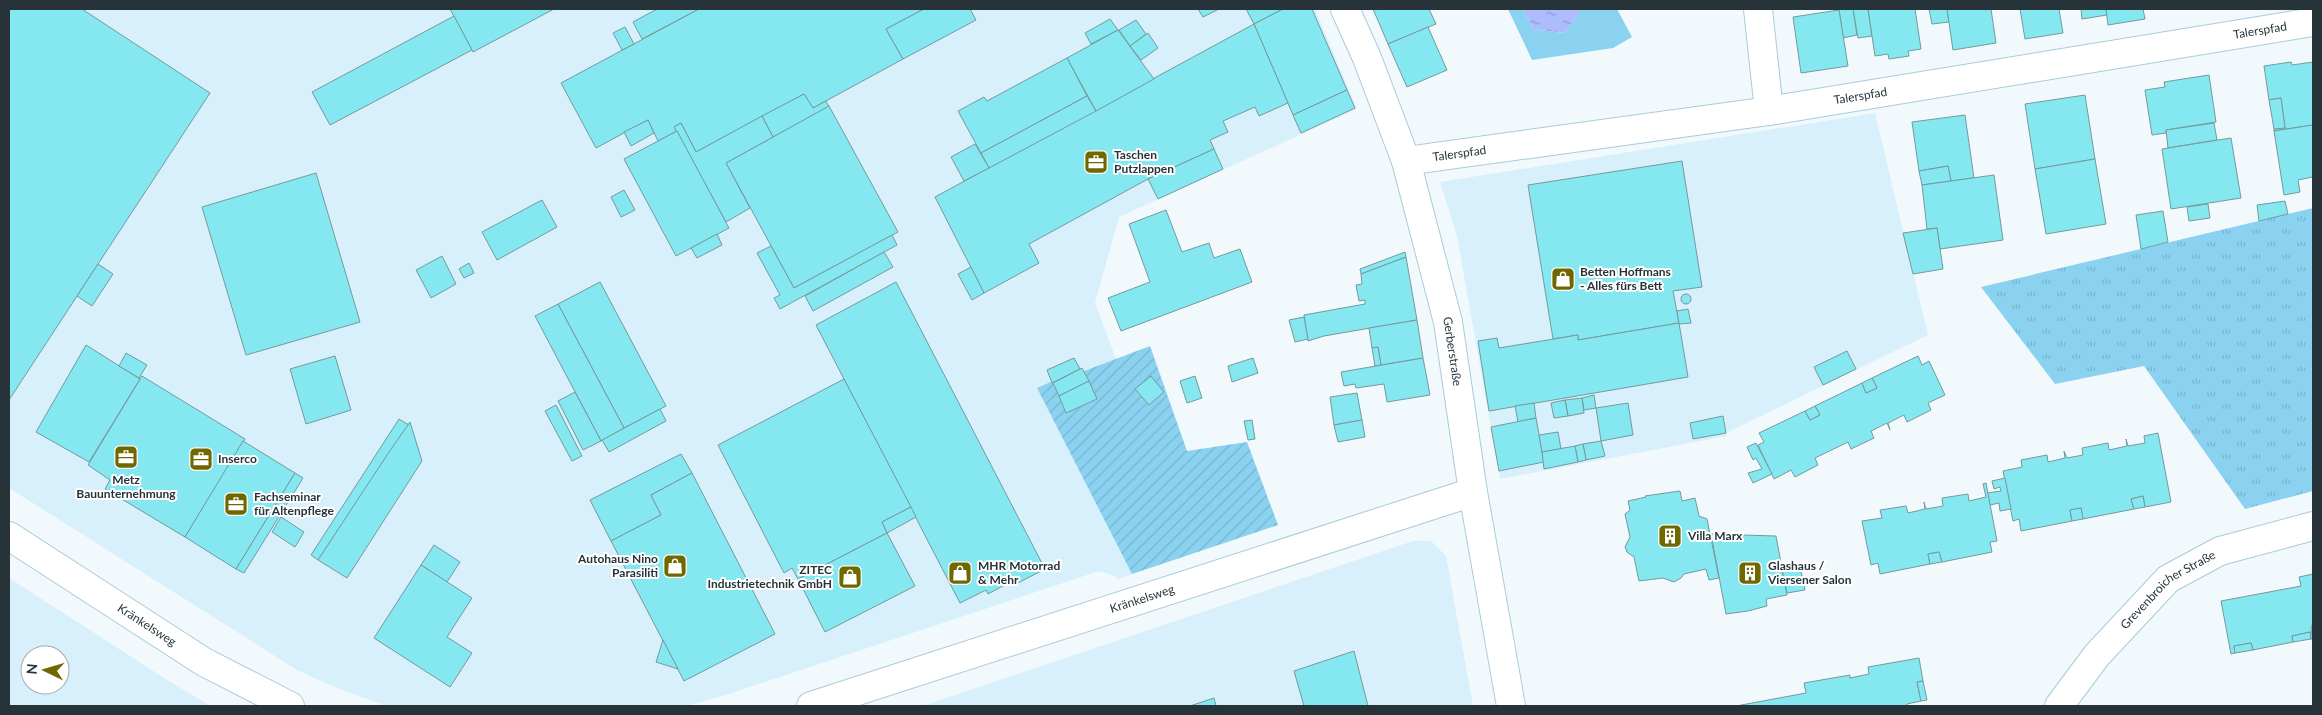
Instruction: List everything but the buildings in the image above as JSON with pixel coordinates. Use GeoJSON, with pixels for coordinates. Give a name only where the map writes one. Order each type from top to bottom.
{"type":"FeatureCollection","features":[{"type":"Feature","properties":{"kind":"street","name":"Gerberstraße"},"geometry":{"type":"LineString","coordinates":[[1345,9],[1367,58],[1406,161],[1450,335],[1473,492],[1511,706]]}},
{"type":"Feature","properties":{"kind":"street"},"geometry":{"type":"LineString","coordinates":[[1758,9],[1769,111]]}},
{"type":"Feature","properties":{"kind":"street","name":"Talerspfad"},"geometry":{"type":"LineString","coordinates":[[1406,161],[1769,111],[2313,22]]}},
{"type":"Feature","properties":{"kind":"street","name":"Kränkelsweg"},"geometry":{"type":"LineString","coordinates":[[811,706],[1473,492]]}},
{"type":"Feature","properties":{"kind":"street","name":"Grevenbroicher Straße"},"geometry":{"type":"LineString","coordinates":[[2059,706],[2097,654],[2168,579],[2220,551],[2313,526]]}},
{"type":"Feature","properties":{"kind":"street","name":"Kränkelsweg"},"geometry":{"type":"LineString","coordinates":[[9,536],[204,662],[290,706]]}},
{"type":"Feature","properties":{"kind":"shaded area"},"geometry":{"type":"Polygon","coordinates":[[[9,9],[1315,9],[1357,109],[1119,217],[1095,303],[1116,359],[1084,371],[1083,368],[1037,388],[1132,574],[1118,580],[1115,576],[1099,571],[732,693],[686,706],[386,706],[332,686],[297,670],[9,488],[9,9]]]}},
{"type":"Feature","properties":{"kind":"shaded area"},"geometry":{"type":"Polygon","coordinates":[[[1875,113],[1928,335],[1726,433],[1727,436],[1500,479],[1457,236],[1440,182],[1875,113]]]}},
{"type":"Feature","properties":{"kind":"shaded area"},"geometry":{"type":"Polygon","coordinates":[[[1413,541],[1431,541],[1446,556],[1473,706],[922,706],[1413,541]]]}},
{"type":"Feature","properties":{"kind":"shaded area"},"geometry":{"type":"Polygon","coordinates":[[[9,578],[172,683],[211,706],[9,706],[9,578]]]}},
{"type":"Feature","properties":{"kind":"green space"},"geometry":{"type":"Polygon","coordinates":[[[1508,9],[1523,9],[1533,29],[1564,33],[1582,9],[1617,9],[1632,37],[1613,48],[1532,60],[1508,9]]]}},
{"type":"Feature","properties":{"kind":"green space"},"geometry":{"type":"Polygon","coordinates":[[[2313,208],[2313,491],[2245,509],[2144,366],[2055,384],[1981,287],[2313,208]]]}},
{"type":"Feature","properties":{"kind":"green space"},"geometry":{"type":"Polygon","coordinates":[[[1150,346],[1187,451],[1247,442],[1278,525],[1132,574],[1037,388],[1082,368],[1084,371],[1150,346]]]}},
{"type":"Feature","properties":{"kind":"water"},"geometry":{"type":"Polygon","coordinates":[[[1523,9],[1582,9],[1564,33],[1533,29],[1523,9]]]}},
{"type":"Feature","properties":{"kind":"place","name":"Taschen Putzlappen"},"geometry":{"type":"Point","coordinates":[1096,162]}},
{"type":"Feature","properties":{"kind":"place","name":"Betten Hoffmans - Alles fürs Bett"},"geometry":{"type":"Point","coordinates":[1563,279]}},
{"type":"Feature","properties":{"kind":"place","name":"Metz Bauunternehmung"},"geometry":{"type":"Point","coordinates":[126,457]}},
{"type":"Feature","properties":{"kind":"place","name":"Inserco"},"geometry":{"type":"Point","coordinates":[201,459]}},
{"type":"Feature","properties":{"kind":"place","name":"Fachseminar für Altenpflege"},"geometry":{"type":"Point","coordinates":[236,504]}},
{"type":"Feature","properties":{"kind":"place","name":"Villa Marx"},"geometry":{"type":"Point","coordinates":[1670,536]}},
{"type":"Feature","properties":{"kind":"place","name":"Autohaus Nino Parasiliti"},"geometry":{"type":"Point","coordinates":[675,566]}},
{"type":"Feature","properties":{"kind":"place","name":"MHR Motorrad & Mehr"},"geometry":{"type":"Point","coordinates":[960,573]}},
{"type":"Feature","properties":{"kind":"place","name":"Glashaus / Viersener Salon"},"geometry":{"type":"Point","coordinates":[1750,573]}},
{"type":"Feature","properties":{"kind":"place","name":"ZITEC Industrietechnik GmbH"},"geometry":{"type":"Point","coordinates":[850,577]}}]}
